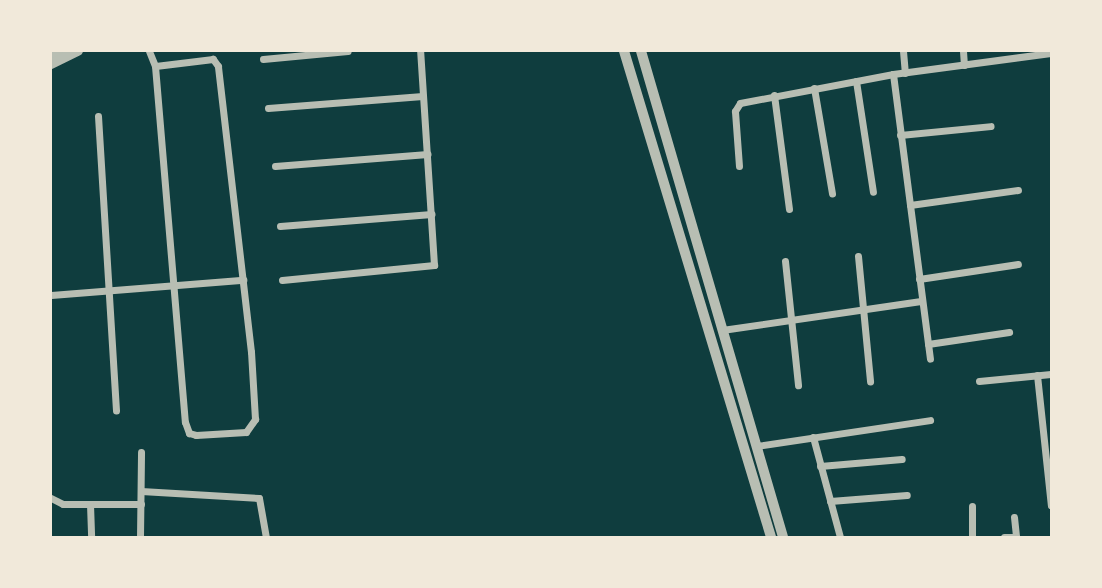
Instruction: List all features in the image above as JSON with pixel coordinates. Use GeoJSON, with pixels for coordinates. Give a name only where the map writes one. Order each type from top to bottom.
{"type":"FeatureCollection","features":[{"type":"Feature","properties":{"kind":"street"},"geometry":{"type":"LineString","coordinates":[[51,55],[60,51]]}},
{"type":"Feature","properties":{"kind":"street"},"geometry":{"type":"LineString","coordinates":[[51,64],[78,51]]}},
{"type":"Feature","properties":{"kind":"street"},"geometry":{"type":"LineString","coordinates":[[149,51],[155,66],[185,422],[189,433],[196,436],[246,432],[254,426],[243,280],[218,66],[213,59],[155,66]]}},
{"type":"Feature","properties":{"kind":"street"},"geometry":{"type":"LineString","coordinates":[[263,59],[348,51]]}},
{"type":"Feature","properties":{"kind":"street"},"geometry":{"type":"LineString","coordinates":[[282,280],[427,268],[435,258],[420,51]]}},
{"type":"Feature","properties":{"kind":"street"},"geometry":{"type":"LineString","coordinates":[[624,51],[771,537]]}},
{"type":"Feature","properties":{"kind":"street"},"geometry":{"type":"LineString","coordinates":[[641,51],[783,537]]}},
{"type":"Feature","properties":{"kind":"street"},"geometry":{"type":"LineString","coordinates":[[903,51],[905,73]]}},
{"type":"Feature","properties":{"kind":"street"},"geometry":{"type":"LineString","coordinates":[[963,51],[964,65]]}},
{"type":"Feature","properties":{"kind":"street"},"geometry":{"type":"LineString","coordinates":[[739,166],[735,111],[740,103],[1016,54],[1051,53]]}},
{"type":"Feature","properties":{"kind":"street"},"geometry":{"type":"LineString","coordinates":[[894,74],[930,359]]}},
{"type":"Feature","properties":{"kind":"street"},"geometry":{"type":"LineString","coordinates":[[856,81],[873,192]]}},
{"type":"Feature","properties":{"kind":"street"},"geometry":{"type":"LineString","coordinates":[[814,88],[832,193]]}},
{"type":"Feature","properties":{"kind":"street"},"geometry":{"type":"LineString","coordinates":[[774,95],[789,209]]}},
{"type":"Feature","properties":{"kind":"street"},"geometry":{"type":"LineString","coordinates":[[268,108],[423,96]]}},
{"type":"Feature","properties":{"kind":"street"},"geometry":{"type":"LineString","coordinates":[[98,116],[116,410]]}},
{"type":"Feature","properties":{"kind":"street"},"geometry":{"type":"LineString","coordinates":[[900,135],[991,127]]}},
{"type":"Feature","properties":{"kind":"street"},"geometry":{"type":"LineString","coordinates":[[275,166],[428,154]]}},
{"type":"Feature","properties":{"kind":"street"},"geometry":{"type":"LineString","coordinates":[[910,205],[1018,190]]}},
{"type":"Feature","properties":{"kind":"street"},"geometry":{"type":"LineString","coordinates":[[280,226],[432,214]]}},
{"type":"Feature","properties":{"kind":"street"},"geometry":{"type":"LineString","coordinates":[[858,256],[870,381]]}},
{"type":"Feature","properties":{"kind":"street"},"geometry":{"type":"LineString","coordinates":[[785,261],[798,385]]}},
{"type":"Feature","properties":{"kind":"street"},"geometry":{"type":"LineString","coordinates":[[919,279],[1018,264]]}},
{"type":"Feature","properties":{"kind":"street"},"geometry":{"type":"LineString","coordinates":[[51,295],[243,280]]}},
{"type":"Feature","properties":{"kind":"street"},"geometry":{"type":"LineString","coordinates":[[723,330],[921,301]]}},
{"type":"Feature","properties":{"kind":"street"},"geometry":{"type":"LineString","coordinates":[[928,344],[1009,332]]}},
{"type":"Feature","properties":{"kind":"street"},"geometry":{"type":"LineString","coordinates":[[979,381],[1051,374]]}},
{"type":"Feature","properties":{"kind":"street"},"geometry":{"type":"LineString","coordinates":[[1037,375],[1051,505]]}},
{"type":"Feature","properties":{"kind":"street"},"geometry":{"type":"LineString","coordinates":[[757,446],[930,420]]}},
{"type":"Feature","properties":{"kind":"street"},"geometry":{"type":"LineString","coordinates":[[813,438],[839,537]]}},
{"type":"Feature","properties":{"kind":"street"},"geometry":{"type":"LineString","coordinates":[[140,537],[141,452]]}},
{"type":"Feature","properties":{"kind":"street"},"geometry":{"type":"LineString","coordinates":[[821,466],[902,459]]}},
{"type":"Feature","properties":{"kind":"street"},"geometry":{"type":"LineString","coordinates":[[141,491],[259,498],[266,537]]}},
{"type":"Feature","properties":{"kind":"street"},"geometry":{"type":"LineString","coordinates":[[830,501],[907,495]]}},
{"type":"Feature","properties":{"kind":"street"},"geometry":{"type":"LineString","coordinates":[[51,498],[63,504],[141,504]]}},
{"type":"Feature","properties":{"kind":"street"},"geometry":{"type":"LineString","coordinates":[[90,504],[91,537]]}},
{"type":"Feature","properties":{"kind":"street"},"geometry":{"type":"LineString","coordinates":[[972,506],[972,537]]}},
{"type":"Feature","properties":{"kind":"street"},"geometry":{"type":"LineString","coordinates":[[1004,537],[1016,537],[1014,517]]}}]}
